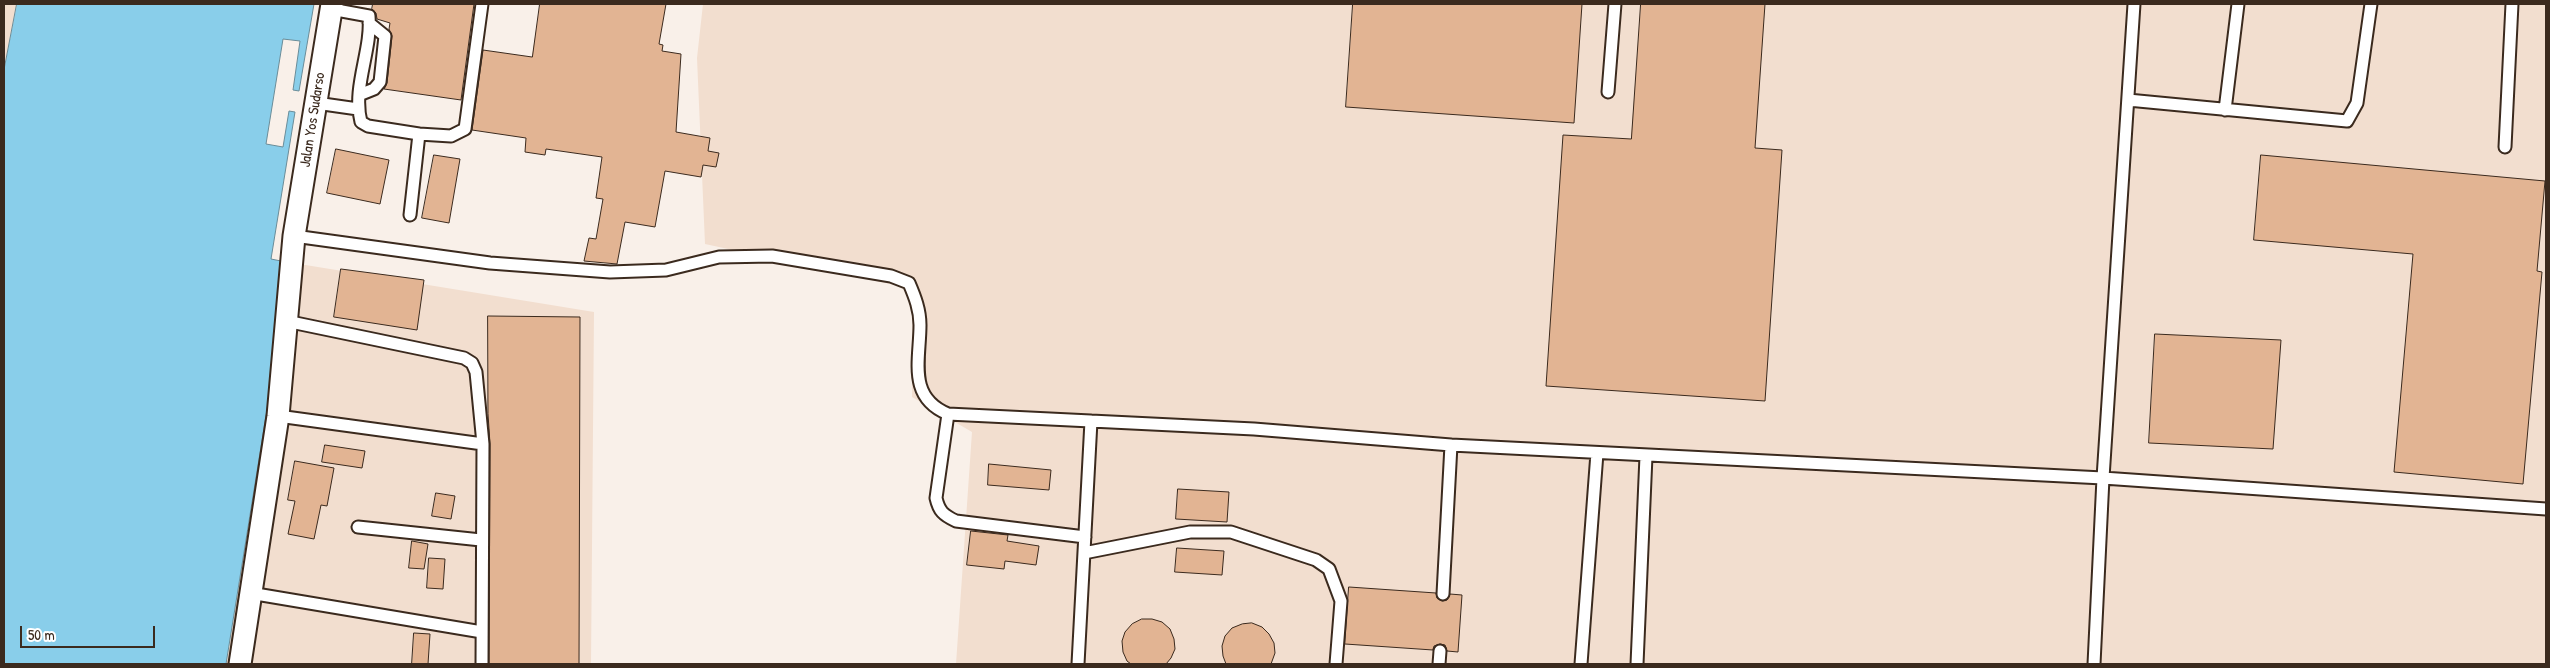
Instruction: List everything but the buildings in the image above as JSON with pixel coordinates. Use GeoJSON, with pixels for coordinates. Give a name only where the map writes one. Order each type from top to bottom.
{"type":"FeatureCollection","features":[{"type":"Feature","properties":{"kind":"street","name":"Jalan Yos Sudarso"},"geometry":{"type":"LineString","coordinates":[[240,664],[278,416],[294,236],[332,7]]}},
{"type":"Feature","properties":{"kind":"lane"},"geometry":{"type":"LineString","coordinates":[[370,4],[359,95],[358,109],[361,122],[368,126],[419,134],[451,136],[465,128],[482,4]]}},
{"type":"Feature","properties":{"kind":"lane"},"geometry":{"type":"LineString","coordinates":[[1608,92],[1615,4]]}},
{"type":"Feature","properties":{"kind":"lane"},"geometry":{"type":"LineString","coordinates":[[2094,664],[2103,478],[2134,4]]}},
{"type":"Feature","properties":{"kind":"lane"},"geometry":{"type":"LineString","coordinates":[[2225,110],[2238,4]]}},
{"type":"Feature","properties":{"kind":"lane"},"geometry":{"type":"LineString","coordinates":[[2128,100],[2347,121],[2353,114],[2357,103],[2371,4]]}},
{"type":"Feature","properties":{"kind":"lane"},"geometry":{"type":"LineString","coordinates":[[2505,147],[2512,4]]}},
{"type":"Feature","properties":{"kind":"lane"},"geometry":{"type":"LineString","coordinates":[[332,7],[369,20],[385,36],[378,87],[359,95]]}},
{"type":"Feature","properties":{"kind":"lane"},"geometry":{"type":"LineString","coordinates":[[316,102],[358,109]]}},
{"type":"Feature","properties":{"kind":"lane"},"geometry":{"type":"LineString","coordinates":[[410,215],[419,134]]}},
{"type":"Feature","properties":{"kind":"lane"},"geometry":{"type":"LineString","coordinates":[[294,236],[490,263],[610,272],[666,270],[719,257],[772,256],[891,276],[909,283],[916,299],[920,324],[920,389],[932,406],[948,414],[1254,429],[1451,445],[1646,456],[2103,478],[2546,509]]}},
{"type":"Feature","properties":{"kind":"lane"},"geometry":{"type":"LineString","coordinates":[[286,321],[464,358],[472,364],[476,372],[483,444],[482,664]]}},
{"type":"Feature","properties":{"kind":"lane"},"geometry":{"type":"LineString","coordinates":[[948,414],[936,498],[939,510],[945,516],[956,521],[1085,537]]}},
{"type":"Feature","properties":{"kind":"lane"},"geometry":{"type":"LineString","coordinates":[[278,416],[483,444]]}},
{"type":"Feature","properties":{"kind":"lane"},"geometry":{"type":"LineString","coordinates":[[1078,664],[1091,420]]}},
{"type":"Feature","properties":{"kind":"lane"},"geometry":{"type":"LineString","coordinates":[[1443,594],[1451,445]]}},
{"type":"Feature","properties":{"kind":"lane"},"geometry":{"type":"LineString","coordinates":[[1581,664],[1597,453]]}},
{"type":"Feature","properties":{"kind":"lane"},"geometry":{"type":"LineString","coordinates":[[1638,664],[1646,456]]}},
{"type":"Feature","properties":{"kind":"lane"},"geometry":{"type":"LineString","coordinates":[[358,527],[482,540]]}},
{"type":"Feature","properties":{"kind":"lane"},"geometry":{"type":"LineString","coordinates":[[1084,553],[1190,532],[1230,532],[1316,560],[1329,569],[1341,601],[1336,664]]}},
{"type":"Feature","properties":{"kind":"lane"},"geometry":{"type":"LineString","coordinates":[[250,593],[482,632]]}},
{"type":"Feature","properties":{"kind":"lane"},"geometry":{"type":"LineString","coordinates":[[1439,664],[1440,651]]}},
{"type":"Feature","properties":{"kind":"shaded area"},"geometry":{"type":"Polygon","coordinates":[[[4,4],[17,4],[4,70],[4,4]]]}},
{"type":"Feature","properties":{"kind":"shaded area"},"geometry":{"type":"Polygon","coordinates":[[[703,4],[2546,4],[2546,664],[956,664],[972,432],[912,397],[913,289],[705,244],[697,58],[703,4]]]}},
{"type":"Feature","properties":{"kind":"shaded area"},"geometry":{"type":"Polygon","coordinates":[[[281,261],[594,312],[591,664],[226,664],[274,366],[280,311],[281,261]]]}},
{"type":"Feature","properties":{"kind":"water"},"geometry":{"type":"Polygon","coordinates":[[[17,4],[314,4],[299,91],[293,90],[300,41],[283,39],[266,144],[283,147],[289,111],[295,112],[271,259],[281,261],[280,311],[274,366],[226,664],[4,664],[4,70],[17,4]]]}}]}
